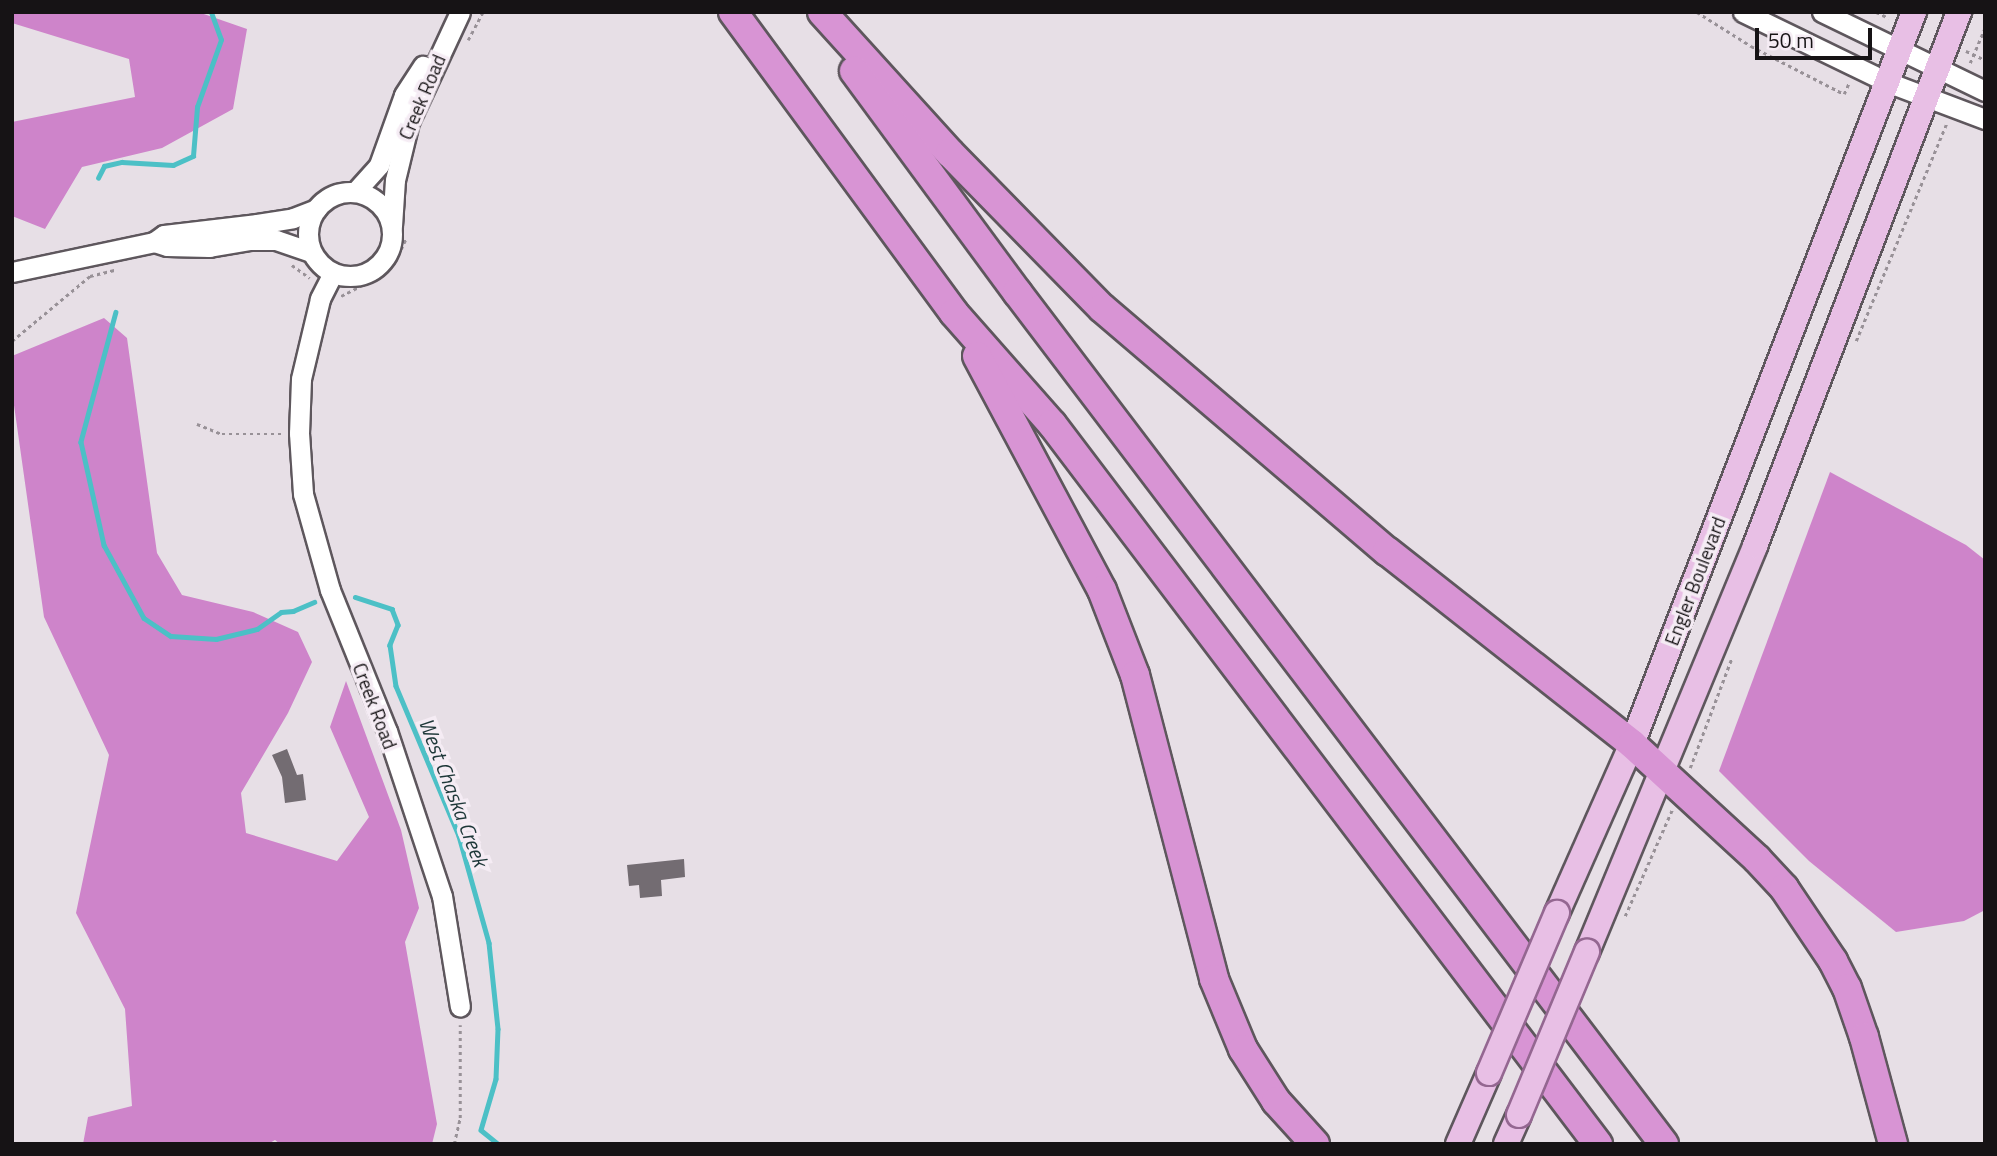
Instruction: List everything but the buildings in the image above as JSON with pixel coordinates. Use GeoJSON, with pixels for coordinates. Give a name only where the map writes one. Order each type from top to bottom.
{"type":"FeatureCollection","features":[{"type":"Feature","properties":{"kind":"highway"},"geometry":{"type":"LineString","coordinates":[[733,12],[954,313],[1052,425],[1598,1144]]}},
{"type":"Feature","properties":{"kind":"highway"},"geometry":{"type":"LineString","coordinates":[[810,12],[1034,313],[1664,1144]]}},
{"type":"Feature","properties":{"kind":"highway"},"geometry":{"type":"LineString","coordinates":[[822,12],[950,153],[1102,308],[1387,551],[1632,744],[1775,878],[1833,961],[1864,1037],[1892,1144]]}},
{"type":"Feature","properties":{"kind":"highway"},"geometry":{"type":"LineString","coordinates":[[954,313],[1102,590],[1135,675],[1214,979],[1243,1049],[1276,1101],[1315,1144]]}},
{"type":"Feature","properties":{"kind":"main road","name":"Engler Boulevard"},"geometry":{"type":"LineString","coordinates":[[1458,1144],[1632,744],[1914,12]]}},
{"type":"Feature","properties":{"kind":"main road","name":"Engler Boulevard"},"geometry":{"type":"LineString","coordinates":[[1506,1144],[1755,546],[1959,12]]}},
{"type":"Feature","properties":{"kind":"street","name":"Creek Road"},"geometry":{"type":"LineString","coordinates":[[355,192],[379,165],[404,95],[459,12]]}},
{"type":"Feature","properties":{"kind":"street","name":"Creek Road"},"geometry":{"type":"LineString","coordinates":[[399,230],[395,180],[409,122],[459,12]]}},
{"type":"Feature","properties":{"kind":"street"},"geometry":{"type":"LineString","coordinates":[[1743,12],[1887,82],[1985,119]]}},
{"type":"Feature","properties":{"kind":"street"},"geometry":{"type":"LineString","coordinates":[[1822,12],[1985,91]]}},
{"type":"Feature","properties":{"kind":"street"},"geometry":{"type":"LineString","coordinates":[[355,192],[380,204],[399,230],[381,264],[358,276],[329,281],[311,252],[308,237],[316,209],[326,199],[340,193],[355,192]]}},
{"type":"Feature","properties":{"kind":"street"},"geometry":{"type":"LineString","coordinates":[[12,272],[154,242],[164,235],[269,222],[316,209]]}},
{"type":"Feature","properties":{"kind":"street"},"geometry":{"type":"LineString","coordinates":[[154,242],[184,248],[250,240],[276,240],[311,252]]}},
{"type":"Feature","properties":{"kind":"street","name":"Creek Road"},"geometry":{"type":"LineString","coordinates":[[329,281],[302,379],[299,433],[303,494],[330,590],[387,731],[442,896],[460,1007]]}},
{"type":"Feature","properties":{"kind":"path"},"geometry":{"type":"LineString","coordinates":[[464,47],[483,12]]}},
{"type":"Feature","properties":{"kind":"path"},"geometry":{"type":"LineString","coordinates":[[1697,12],[1751,47],[1844,94],[1849,84]]}},
{"type":"Feature","properties":{"kind":"path"},"geometry":{"type":"LineString","coordinates":[[1876,12],[1884,16]]}},
{"type":"Feature","properties":{"kind":"path"},"geometry":{"type":"LineString","coordinates":[[1876,12],[1877,21]]}},
{"type":"Feature","properties":{"kind":"path"},"geometry":{"type":"LineString","coordinates":[[1969,66],[1985,28]]}},
{"type":"Feature","properties":{"kind":"path"},"geometry":{"type":"LineString","coordinates":[[1957,47],[1985,60]]}},
{"type":"Feature","properties":{"kind":"path"},"geometry":{"type":"LineString","coordinates":[[283,258],[329,281],[338,299],[349,289],[368,284],[384,274],[395,262],[399,230]]}},
{"type":"Feature","properties":{"kind":"path"},"geometry":{"type":"LineString","coordinates":[[12,341],[90,276],[125,267]]}},
{"type":"Feature","properties":{"kind":"path"},"geometry":{"type":"LineString","coordinates":[[197,424],[222,434],[299,433]]}},
{"type":"Feature","properties":{"kind":"path"},"geometry":{"type":"LineString","coordinates":[[454,1144],[460,1118],[460,1007]]}},
{"type":"Feature","properties":{"kind":"shaded area"},"geometry":{"type":"Polygon","coordinates":[[[12,12],[198,12],[247,29],[233,109],[162,148],[82,167],[45,229],[12,216],[12,122],[135,97],[129,59],[12,23],[12,12]]]}},
{"type":"Feature","properties":{"kind":"shaded area"},"geometry":{"type":"Polygon","coordinates":[[[104,318],[127,338],[157,553],[182,595],[253,612],[298,632],[312,662],[288,713],[241,793],[246,833],[337,861],[369,817],[330,727],[346,681],[401,830],[419,908],[405,942],[437,1124],[432,1144],[280,1144],[275,1140],[268,1144],[83,1144],[88,1117],[132,1106],[125,1009],[76,913],[109,755],[44,617],[12,391],[12,356],[104,318]]]}},
{"type":"Feature","properties":{"kind":"shaded area"},"geometry":{"type":"Polygon","coordinates":[[[1830,472],[1966,545],[1985,560],[1985,910],[1964,921],[1896,932],[1809,861],[1719,771],[1830,472]]]}},
{"type":"Feature","properties":{"kind":"waterway","name":"West Chaska Creek"},"geometry":{"type":"LineString","coordinates":[[98,178],[104,166],[122,162],[173,165],[193,156],[197,107],[221,40],[211,12]]}},
{"type":"Feature","properties":{"kind":"waterway","name":"West Chaska Creek"},"geometry":{"type":"LineString","coordinates":[[116,312],[81,442],[104,545],[144,618],[171,636],[216,639],[257,629],[281,612],[293,611],[314,602]]}},
{"type":"Feature","properties":{"kind":"waterway","name":"West Chaska Creek"},"geometry":{"type":"LineString","coordinates":[[355,597],[392,609],[398,625],[390,645],[396,686],[459,836],[489,943],[498,1029],[496,1079],[481,1130],[498,1144]]}}]}
